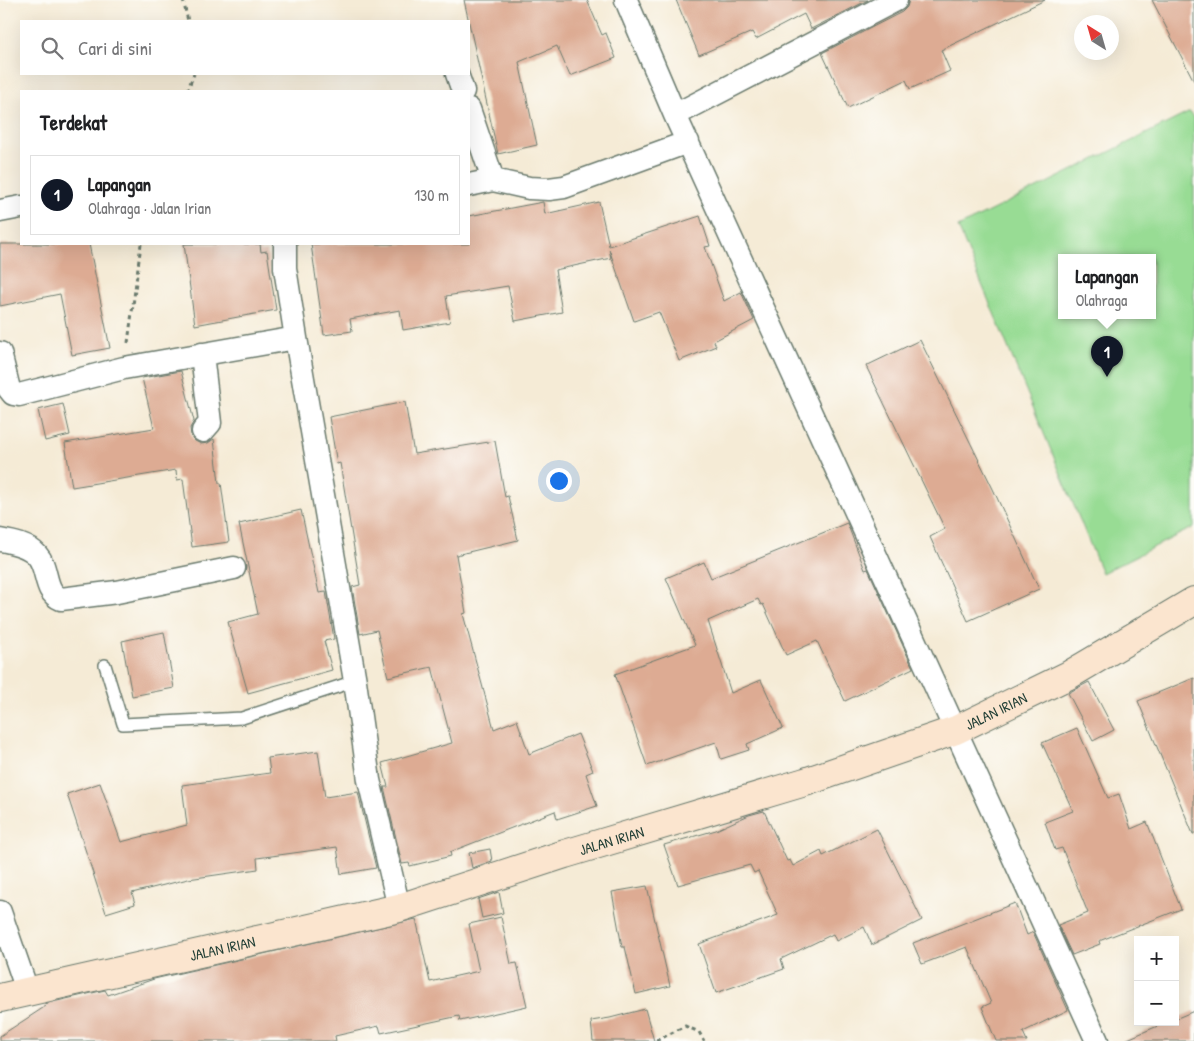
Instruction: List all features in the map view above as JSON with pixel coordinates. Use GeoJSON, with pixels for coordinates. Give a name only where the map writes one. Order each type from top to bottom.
{"type":"FeatureCollection","features":[{"type":"Feature","properties":{"kind":"street"},"geometry":{"type":"LineString","coordinates":[[626,0],[675,115],[1097,1041]]}},
{"type":"Feature","properties":{"kind":"street"},"geometry":{"type":"LineString","coordinates":[[675,115],[896,0]]}},
{"type":"Feature","properties":{"kind":"street"},"geometry":{"type":"LineString","coordinates":[[457,75],[463,90]]}},
{"type":"Feature","properties":{"kind":"street"},"geometry":{"type":"LineString","coordinates":[[470,112],[493,180]]}},
{"type":"Feature","properties":{"kind":"street"},"geometry":{"type":"LineString","coordinates":[[470,185],[493,180],[529,188],[549,189],[564,187],[688,142]]}},
{"type":"Feature","properties":{"kind":"street"},"geometry":{"type":"LineString","coordinates":[[0,212],[20,207]]}},
{"type":"Feature","properties":{"kind":"street"},"geometry":{"type":"LineString","coordinates":[[285,245],[285,268],[369,780],[399,908]]}},
{"type":"Feature","properties":{"kind":"street"},"geometry":{"type":"LineString","coordinates":[[0,353],[9,389],[13,394],[19,394],[124,368],[296,338]]}},
{"type":"Feature","properties":{"kind":"street"},"geometry":{"type":"LineString","coordinates":[[202,354],[210,423],[203,431]]}},
{"type":"Feature","properties":{"kind":"street"},"geometry":{"type":"LineString","coordinates":[[0,540],[28,548],[37,555],[51,592],[55,597],[61,599],[117,592],[234,568]]}},
{"type":"Feature","properties":{"kind":"street","name":"JALAN IRIAN"},"geometry":{"type":"LineString","coordinates":[[0,998],[399,908],[565,854],[805,782],[956,730],[1069,675],[1194,601]]}},
{"type":"Feature","properties":{"kind":"street"},"geometry":{"type":"LineString","coordinates":[[0,912],[28,993]]}},
{"type":"Feature","properties":{"kind":"lane"},"geometry":{"type":"LineString","coordinates":[[105,665],[123,724],[242,718],[354,681]]}},
{"type":"Feature","properties":{"kind":"path"},"geometry":{"type":"LineString","coordinates":[[183,0],[188,20]]}},
{"type":"Feature","properties":{"kind":"path"},"geometry":{"type":"LineString","coordinates":[[187,90],[194,75]]}},
{"type":"Feature","properties":{"kind":"path"},"geometry":{"type":"LineString","coordinates":[[124,368],[141,245]]}},
{"type":"Feature","properties":{"kind":"path"},"geometry":{"type":"LineString","coordinates":[[656,1041],[685,1026],[699,1032],[704,1041]]}},
{"type":"Feature","properties":{"kind":"green space"},"geometry":{"type":"Polygon","coordinates":[[[1190,112],[1194,120],[1194,527],[1102,573],[958,227],[1190,112]]]}},
{"type":"Feature","properties":{"kind":"building"},"geometry":{"type":"Polygon","coordinates":[[[464,0],[587,0],[602,35],[606,33],[616,58],[570,76],[557,46],[519,62],[537,145],[498,154],[470,20],[468,20],[464,0]]]}},
{"type":"Feature","properties":{"kind":"building"},"geometry":{"type":"Polygon","coordinates":[[[676,0],[868,0],[811,29],[804,14],[756,39],[752,32],[699,55],[676,0]]]}},
{"type":"Feature","properties":{"kind":"building"},"geometry":{"type":"Polygon","coordinates":[[[909,0],[1045,0],[941,50],[950,71],[910,89],[906,80],[848,108],[822,53],[902,12],[907,7],[909,0]]]}},
{"type":"Feature","properties":{"kind":"building"},"geometry":{"type":"Polygon","coordinates":[[[1152,0],[1194,0],[1194,81],[1152,0]]]}},
{"type":"Feature","properties":{"kind":"building"},"geometry":{"type":"Polygon","coordinates":[[[543,202],[545,214],[599,202],[609,246],[700,216],[710,246],[705,247],[724,301],[741,292],[754,320],[714,341],[716,346],[679,361],[659,312],[634,321],[609,249],[611,258],[555,270],[562,312],[515,321],[508,286],[446,296],[450,322],[403,330],[400,310],[350,319],[352,331],[324,335],[311,245],[470,245],[470,216],[543,202]]]}},
{"type":"Feature","properties":{"kind":"building"},"geometry":{"type":"Polygon","coordinates":[[[0,244],[89,245],[110,348],[72,355],[60,294],[0,306],[0,244]]]}},
{"type":"Feature","properties":{"kind":"building"},"geometry":{"type":"Polygon","coordinates":[[[184,245],[260,245],[261,252],[267,251],[276,310],[195,325],[184,245]]]}},
{"type":"Feature","properties":{"kind":"building"},"geometry":{"type":"Polygon","coordinates":[[[920,340],[993,489],[1039,589],[968,621],[930,537],[945,529],[866,366],[920,340]]]}},
{"type":"Feature","properties":{"kind":"building"},"geometry":{"type":"Polygon","coordinates":[[[181,371],[194,421],[190,428],[191,436],[201,444],[208,443],[214,439],[229,542],[192,547],[183,479],[177,480],[176,470],[72,487],[65,443],[154,428],[142,378],[181,371]]]}},
{"type":"Feature","properties":{"kind":"building"},"geometry":{"type":"Polygon","coordinates":[[[405,402],[414,454],[495,441],[505,497],[508,496],[518,540],[456,555],[466,613],[463,614],[494,729],[517,720],[529,754],[578,734],[593,771],[586,774],[597,806],[557,819],[555,811],[450,852],[451,856],[410,866],[409,863],[402,864],[384,787],[388,787],[382,763],[452,743],[432,667],[388,677],[377,630],[360,634],[352,587],[360,585],[340,463],[337,464],[329,417],[405,402]]]}},
{"type":"Feature","properties":{"kind":"building"},"geometry":{"type":"Polygon","coordinates":[[[63,404],[70,435],[45,441],[38,410],[63,404]]]}},
{"type":"Feature","properties":{"kind":"building"},"geometry":{"type":"Polygon","coordinates":[[[301,510],[319,593],[326,592],[334,639],[324,641],[332,670],[248,693],[228,622],[258,614],[239,524],[301,510]]]}},
{"type":"Feature","properties":{"kind":"building"},"geometry":{"type":"Polygon","coordinates":[[[847,523],[865,570],[868,569],[913,668],[845,701],[817,641],[786,655],[763,604],[761,605],[758,599],[708,621],[731,693],[761,680],[783,728],[747,744],[749,750],[721,759],[716,742],[647,766],[615,674],[695,645],[666,578],[704,562],[711,578],[847,523]]]}},
{"type":"Feature","properties":{"kind":"building"},"geometry":{"type":"Polygon","coordinates":[[[164,632],[174,688],[132,696],[122,641],[164,632]]]}},
{"type":"Feature","properties":{"kind":"building"},"geometry":{"type":"Polygon","coordinates":[[[1194,678],[1194,834],[1193,834],[1138,701],[1194,678]]]}},
{"type":"Feature","properties":{"kind":"building"},"geometry":{"type":"Polygon","coordinates":[[[1089,682],[1114,730],[1093,741],[1068,693],[1089,682]]]}},
{"type":"Feature","properties":{"kind":"building"},"geometry":{"type":"Polygon","coordinates":[[[1077,728],[1108,798],[1119,794],[1131,829],[1147,822],[1181,909],[1099,941],[1100,944],[1072,955],[1058,925],[1088,913],[1062,848],[1055,850],[1045,822],[1073,811],[1042,743],[1077,728]]]}},
{"type":"Feature","properties":{"kind":"building"},"geometry":{"type":"Polygon","coordinates":[[[318,751],[325,797],[358,792],[376,868],[341,874],[337,847],[257,858],[258,869],[188,879],[132,893],[135,904],[106,913],[67,794],[100,783],[121,842],[187,825],[182,785],[270,773],[268,758],[318,751]]]}},
{"type":"Feature","properties":{"kind":"building"},"geometry":{"type":"Polygon","coordinates":[[[764,811],[787,861],[790,860],[793,866],[821,851],[823,856],[877,829],[922,920],[872,945],[864,927],[836,941],[833,934],[781,959],[784,969],[716,993],[699,944],[778,915],[758,871],[754,873],[750,865],[678,885],[664,845],[716,830],[749,815],[764,811]]]}},
{"type":"Feature","properties":{"kind":"building"},"geometry":{"type":"Polygon","coordinates":[[[490,849],[492,861],[472,868],[469,853],[490,849]]]}},
{"type":"Feature","properties":{"kind":"building"},"geometry":{"type":"Polygon","coordinates":[[[647,886],[670,986],[636,994],[625,947],[622,947],[612,892],[647,886]]]}},
{"type":"Feature","properties":{"kind":"building"},"geometry":{"type":"Polygon","coordinates":[[[499,892],[503,913],[482,918],[478,899],[499,892]]]}},
{"type":"Feature","properties":{"kind":"building"},"geometry":{"type":"Polygon","coordinates":[[[1015,903],[1027,935],[1033,932],[1068,1010],[1023,1032],[1027,1041],[996,1041],[982,1007],[991,1003],[967,947],[922,964],[913,943],[1015,903]]]}},
{"type":"Feature","properties":{"kind":"building"},"geometry":{"type":"Polygon","coordinates":[[[501,917],[511,964],[517,963],[527,1006],[460,1021],[459,1016],[381,1033],[379,1026],[335,1036],[336,1041],[0,1041],[0,1036],[46,1006],[44,1004],[105,990],[108,995],[154,979],[416,919],[430,982],[479,971],[469,924],[501,917]]]}},
{"type":"Feature","properties":{"kind":"building"},"geometry":{"type":"Polygon","coordinates":[[[645,1009],[654,1041],[593,1041],[591,1021],[645,1009]]]}},
{"type":"Feature","properties":{"kind":"building"},"geometry":{"type":"Polygon","coordinates":[[[1194,1011],[1194,1041],[1123,1041],[1158,1026],[1179,1026],[1179,1017],[1194,1011]]]}},
{"type":"Feature","properties":{"kind":"place","name":"Lapangan"},"geometry":{"type":"Point","coordinates":[1107,377]}}]}
